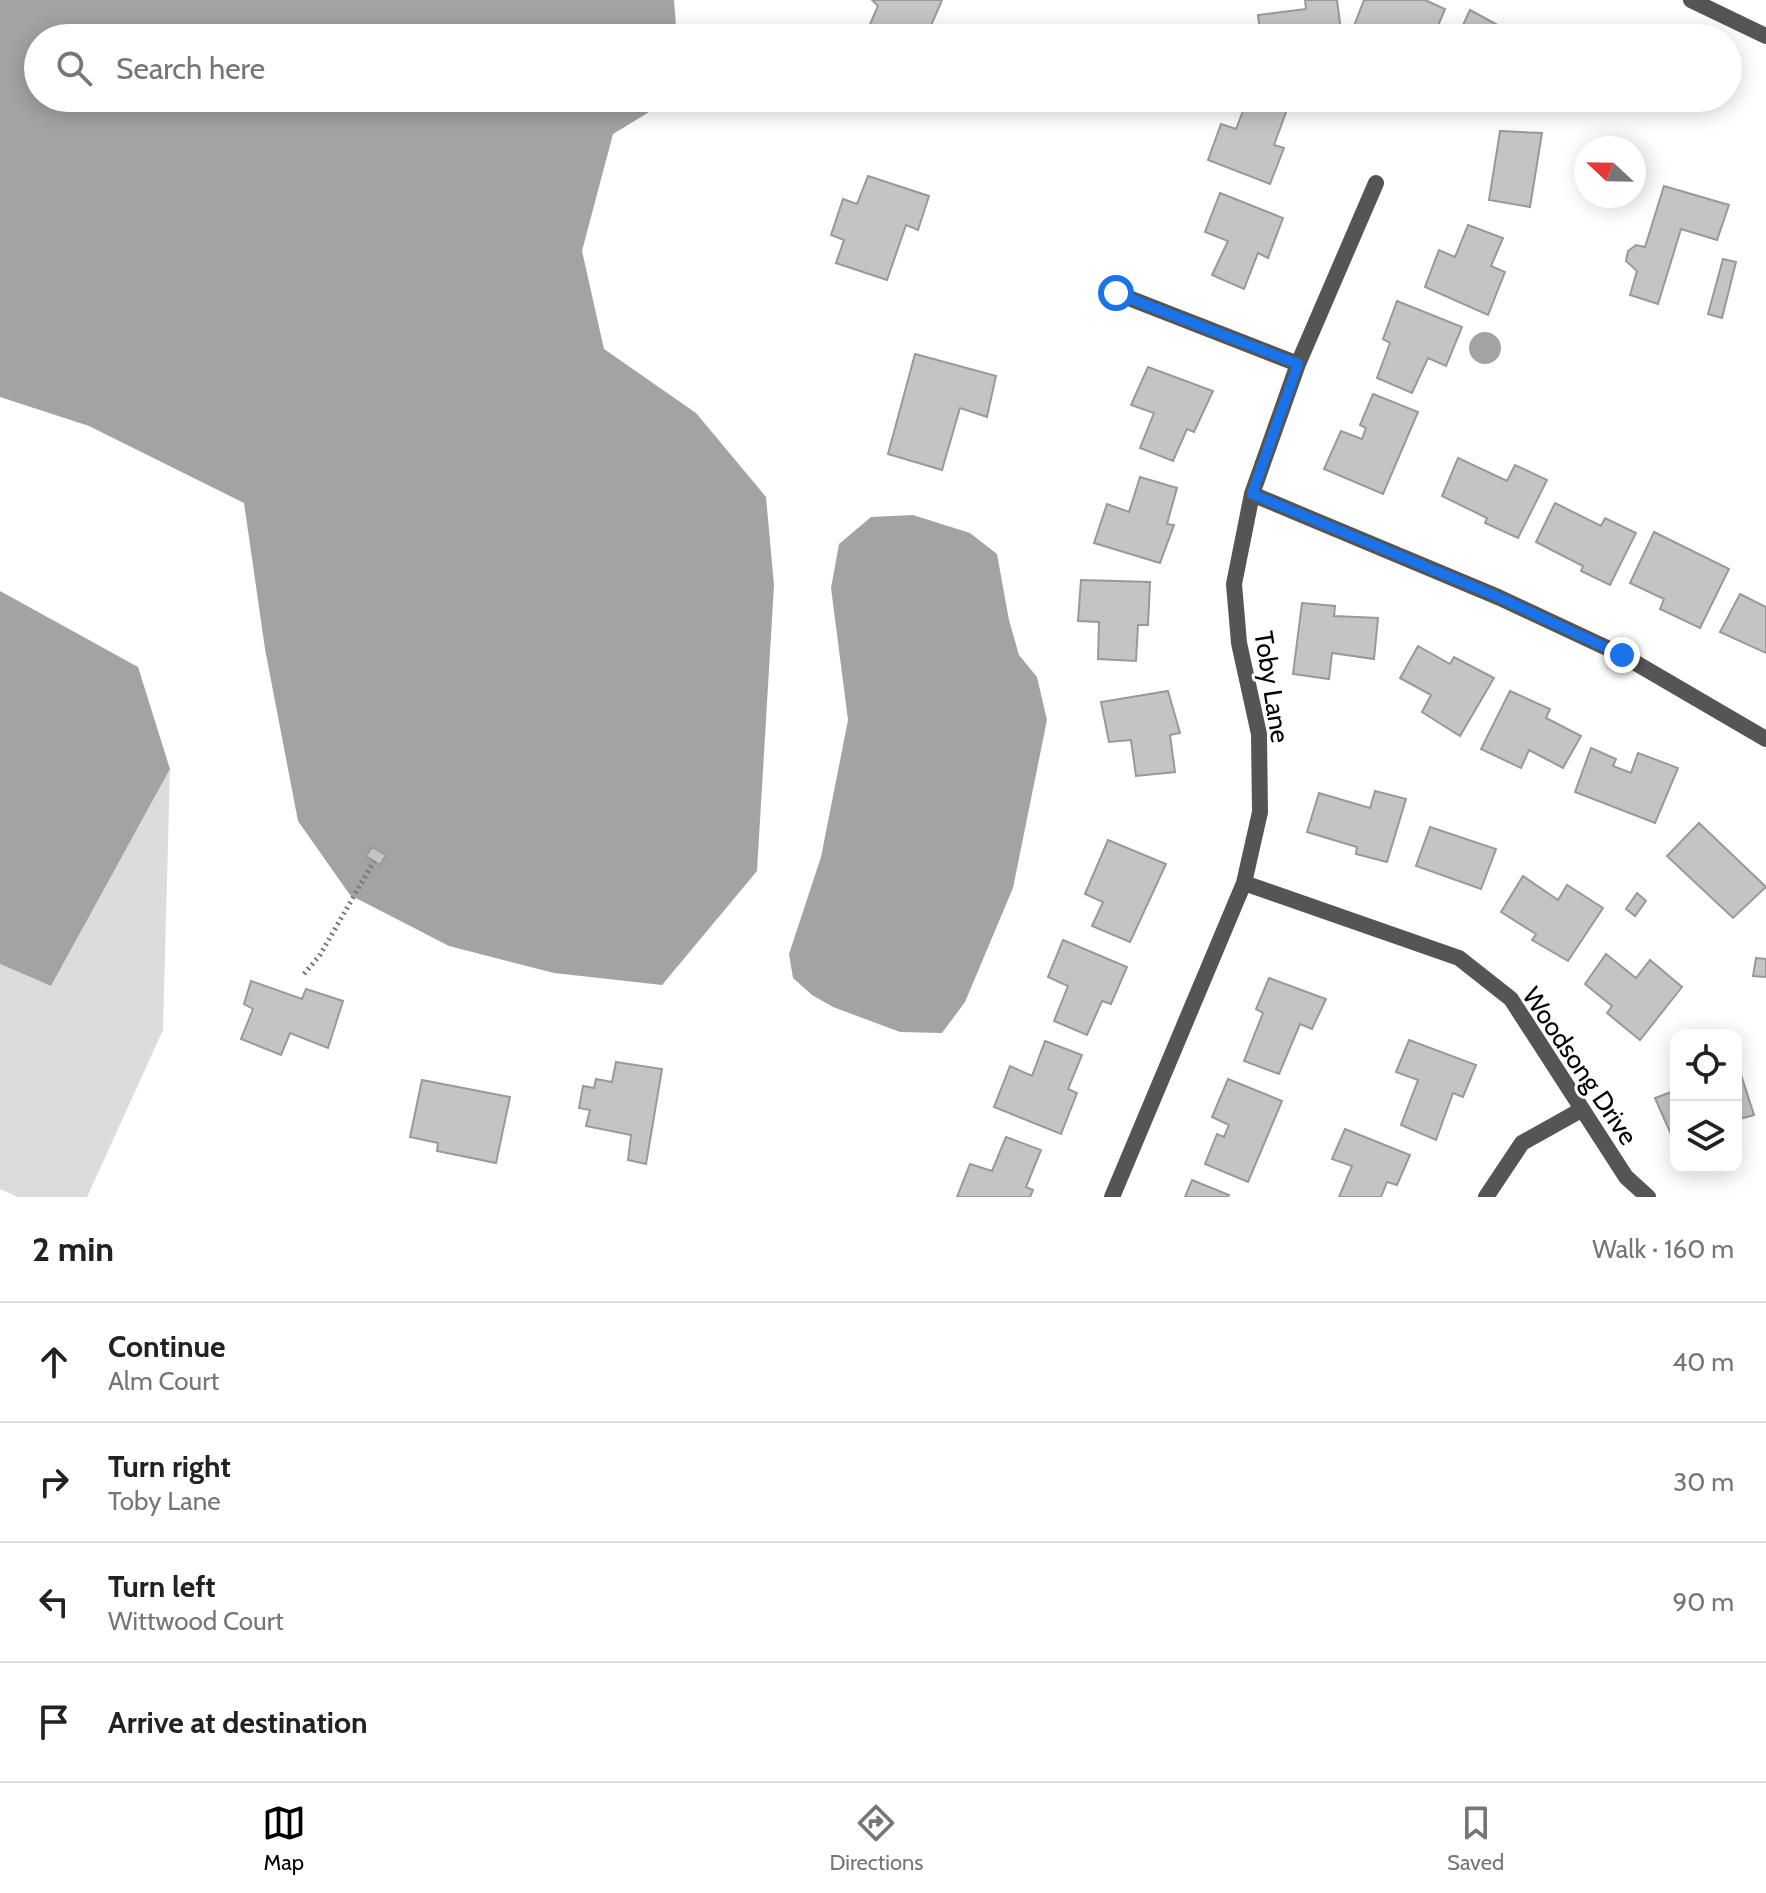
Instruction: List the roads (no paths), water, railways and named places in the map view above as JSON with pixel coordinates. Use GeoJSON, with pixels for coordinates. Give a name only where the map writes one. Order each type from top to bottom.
{"type":"FeatureCollection","features":[{"type":"Feature","properties":{"kind":"street"},"geometry":{"type":"LineString","coordinates":[[1691,0],[1741,24]]}},
{"type":"Feature","properties":{"kind":"street"},"geometry":{"type":"LineString","coordinates":[[1742,24],[1766,36]]}},
{"type":"Feature","properties":{"kind":"street","name":"Toby Lane"},"geometry":{"type":"LineString","coordinates":[[1112,1197],[1244,883],[1260,812],[1259,734],[1239,643],[1234,584],[1252,494],[1298,364],[1376,183]]}},
{"type":"Feature","properties":{"kind":"street"},"geometry":{"type":"LineString","coordinates":[[1116,293],[1298,364]]}},
{"type":"Feature","properties":{"kind":"street"},"geometry":{"type":"LineString","coordinates":[[1252,494],[1498,597],[1622,655],[1766,739]]}},
{"type":"Feature","properties":{"kind":"street","name":"Woodsong Drive"},"geometry":{"type":"LineString","coordinates":[[1244,883],[1459,958],[1511,999],[1626,1177],[1648,1197]]}},
{"type":"Feature","properties":{"kind":"street"},"geometry":{"type":"LineString","coordinates":[[1486,1197],[1522,1143],[1581,1110]]}}]}
